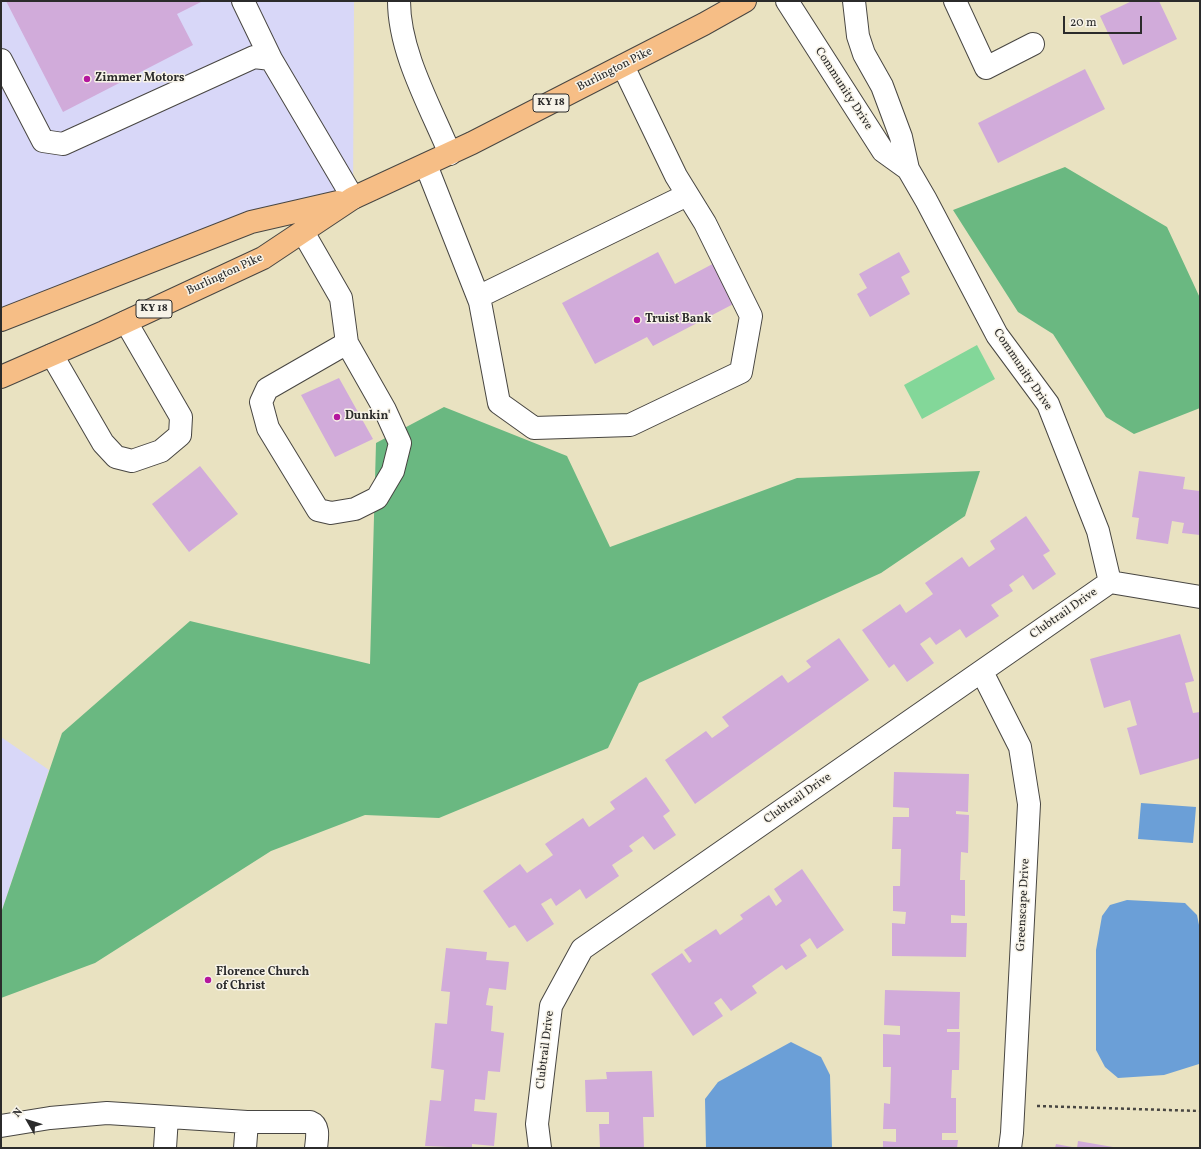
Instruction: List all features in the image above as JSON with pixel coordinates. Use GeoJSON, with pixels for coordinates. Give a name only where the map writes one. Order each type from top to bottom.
{"type":"FeatureCollection","features":[{"type":"Feature","properties":{"kind":"main road","name":"Burlington Pike"},"geometry":{"type":"LineString","coordinates":[[1,377],[126,322],[262,258],[353,198],[450,154],[745,1]]}},
{"type":"Feature","properties":{"kind":"main road","name":"Burlington Pike"},"geometry":{"type":"LineString","coordinates":[[1,320],[251,222],[353,198]]}},
{"type":"Feature","properties":{"kind":"street"},"geometry":{"type":"LineString","coordinates":[[243,1],[271,59],[353,198]]}},
{"type":"Feature","properties":{"kind":"street"},"geometry":{"type":"LineString","coordinates":[[399,1],[399,20],[406,49],[450,154]]}},
{"type":"Feature","properties":{"kind":"street","name":"Community Drive"},"geometry":{"type":"LineString","coordinates":[[787,1],[883,151],[908,169]]}},
{"type":"Feature","properties":{"kind":"street","name":"Community Drive"},"geometry":{"type":"LineString","coordinates":[[854,1],[858,36],[864,54],[882,86],[900,138],[908,169],[926,200],[997,335],[1048,404],[1098,531],[1110,582]]}},
{"type":"Feature","properties":{"kind":"street"},"geometry":{"type":"LineString","coordinates":[[955,1],[986,68],[1033,44]]}},
{"type":"Feature","properties":{"kind":"street"},"geometry":{"type":"LineString","coordinates":[[1,60],[43,141],[63,144],[254,56],[271,59]]}},
{"type":"Feature","properties":{"kind":"street"},"geometry":{"type":"LineString","coordinates":[[426,165],[478,297],[499,403],[534,428],[630,425],[741,372],[751,316],[705,223],[676,176],[622,66]]}},
{"type":"Feature","properties":{"kind":"street"},"geometry":{"type":"LineString","coordinates":[[478,297],[687,195]]}},
{"type":"Feature","properties":{"kind":"street"},"geometry":{"type":"LineString","coordinates":[[303,232],[341,298],[346,342],[385,410],[400,443],[393,471],[377,498],[355,509],[331,513],[318,510],[268,428],[261,402],[267,389],[346,342]]}},
{"type":"Feature","properties":{"kind":"street"},"geometry":{"type":"LineString","coordinates":[[52,355],[103,443],[116,457],[132,461],[161,451],[180,434],[181,417],[126,322]]}},
{"type":"Feature","properties":{"kind":"street","name":"Clubtrail Drive"},"geometry":{"type":"LineString","coordinates":[[540,1148],[537,1124],[550,1006],[582,949],[1110,582],[1200,597]]}},
{"type":"Feature","properties":{"kind":"street","name":"Greenscape Drive"},"geometry":{"type":"LineString","coordinates":[[982,672],[1020,747],[1029,804],[1010,1148]]}},
{"type":"Feature","properties":{"kind":"street"},"geometry":{"type":"LineString","coordinates":[[1,1126],[50,1118],[107,1113],[247,1122],[310,1122],[315,1124],[317,1128],[316,1148]]}},
{"type":"Feature","properties":{"kind":"street"},"geometry":{"type":"LineString","coordinates":[[165,1148],[167,1117]]}},
{"type":"Feature","properties":{"kind":"street"},"geometry":{"type":"LineString","coordinates":[[245,1148],[247,1122]]}},
{"type":"Feature","properties":{"kind":"path"},"geometry":{"type":"LineString","coordinates":[[1013,1105],[1200,1111]]}},
{"type":"Feature","properties":{"kind":"shaded area"},"geometry":{"type":"Polygon","coordinates":[[[1,1],[354,1],[353,198],[1,320],[1,1]]]}},
{"type":"Feature","properties":{"kind":"shaded area"},"geometry":{"type":"Polygon","coordinates":[[[1,737],[49,770],[1,913],[1,737]]]}},
{"type":"Feature","properties":{"kind":"green space"},"geometry":{"type":"Polygon","coordinates":[[[1065,167],[1167,227],[1200,298],[1200,408],[1134,434],[1106,417],[1053,334],[1018,312],[953,210],[1065,167]]]}},
{"type":"Feature","properties":{"kind":"green space"},"geometry":{"type":"Polygon","coordinates":[[[977,345],[995,379],[922,419],[904,385],[977,345]]]}},
{"type":"Feature","properties":{"kind":"green space"},"geometry":{"type":"Polygon","coordinates":[[[444,407],[567,456],[610,547],[797,478],[980,471],[965,516],[881,573],[639,683],[608,748],[439,818],[365,815],[271,851],[95,963],[1,998],[1,913],[62,733],[190,621],[370,664],[376,443],[444,407]]]}},
{"type":"Feature","properties":{"kind":"water"},"geometry":{"type":"Polygon","coordinates":[[[1141,803],[1196,807],[1193,843],[1138,839],[1141,803]]]}},
{"type":"Feature","properties":{"kind":"water"},"geometry":{"type":"Polygon","coordinates":[[[1127,900],[1185,903],[1197,915],[1200,930],[1199,1064],[1164,1075],[1118,1078],[1105,1067],[1096,1050],[1096,950],[1102,916],[1110,905],[1127,900]]]}},
{"type":"Feature","properties":{"kind":"water"},"geometry":{"type":"Polygon","coordinates":[[[791,1042],[821,1057],[830,1075],[832,1148],[706,1148],[705,1099],[718,1082],[791,1042]]]}},
{"type":"Feature","properties":{"kind":"building","name":"Zimmer Motors"},"geometry":{"type":"Polygon","coordinates":[[[6,1],[203,1],[177,14],[193,45],[63,112],[6,1]]]}},
{"type":"Feature","properties":{"kind":"building"},"geometry":{"type":"Polygon","coordinates":[[[1132,1],[1159,1],[1177,39],[1123,65],[1100,16],[1132,1]]]}},
{"type":"Feature","properties":{"kind":"building"},"geometry":{"type":"Polygon","coordinates":[[[1085,69],[1105,109],[998,163],[978,123],[1085,69]]]}},
{"type":"Feature","properties":{"kind":"building","name":"Truist Bank"},"geometry":{"type":"Polygon","coordinates":[[[658,252],[675,284],[720,260],[741,300],[653,346],[647,337],[595,364],[562,303],[658,252]]]}},
{"type":"Feature","properties":{"kind":"building"},"geometry":{"type":"Polygon","coordinates":[[[899,252],[910,272],[901,277],[910,294],[870,317],[857,294],[867,288],[859,274],[899,252]]]}},
{"type":"Feature","properties":{"kind":"building","name":"Dunkin'"},"geometry":{"type":"Polygon","coordinates":[[[339,378],[373,439],[335,457],[301,395],[339,378]]]}},
{"type":"Feature","properties":{"kind":"building"},"geometry":{"type":"Polygon","coordinates":[[[200,466],[238,514],[189,552],[152,504],[200,466]]]}},
{"type":"Feature","properties":{"kind":"building"},"geometry":{"type":"Polygon","coordinates":[[[1139,471],[1185,477],[1183,489],[1200,491],[1200,535],[1182,533],[1184,523],[1172,521],[1168,544],[1136,539],[1139,518],[1132,517],[1139,471]]]}},
{"type":"Feature","properties":{"kind":"building"},"geometry":{"type":"Polygon","coordinates":[[[1026,516],[1050,551],[1043,555],[1056,574],[1033,590],[1023,575],[1009,585],[1013,591],[991,605],[999,616],[966,638],[960,629],[936,645],[930,637],[920,644],[934,663],[907,682],[894,664],[889,668],[862,630],[900,604],[906,613],[933,594],[925,583],[962,557],[969,567],[995,549],[990,541],[1026,516]]]}},
{"type":"Feature","properties":{"kind":"building"},"geometry":{"type":"Polygon","coordinates":[[[1180,634],[1194,681],[1185,683],[1193,713],[1200,712],[1200,758],[1140,775],[1127,728],[1137,725],[1130,700],[1104,708],[1090,659],[1180,634]]]}},
{"type":"Feature","properties":{"kind":"building"},"geometry":{"type":"Polygon","coordinates":[[[839,638],[869,680],[695,804],[665,760],[706,731],[712,738],[729,726],[722,717],[782,675],[788,683],[811,667],[806,661],[839,638]]]}},
{"type":"Feature","properties":{"kind":"building"},"geometry":{"type":"Polygon","coordinates":[[[894,772],[969,774],[968,812],[956,811],[956,814],[969,815],[968,853],[961,852],[960,880],[965,880],[965,916],[951,915],[951,923],[967,923],[966,957],[892,956],[892,923],[905,924],[906,912],[893,911],[893,886],[900,886],[901,849],[892,849],[893,817],[909,817],[909,808],[893,807],[894,772]]]}},
{"type":"Feature","properties":{"kind":"building"},"geometry":{"type":"Polygon","coordinates":[[[646,777],[670,811],[663,816],[676,835],[654,850],[643,836],[629,846],[633,851],[612,865],[619,876],[586,899],[580,889],[556,906],[551,898],[541,904],[554,924],[527,942],[515,925],[509,928],[483,891],[520,864],[527,873],[553,855],[545,844],[583,818],[589,827],[615,809],[610,802],[646,777]]]}},
{"type":"Feature","properties":{"kind":"building"},"geometry":{"type":"Polygon","coordinates":[[[802,869],[844,930],[817,949],[810,938],[800,945],[807,956],[786,970],[782,965],[752,986],[757,993],[731,1011],[721,998],[714,1003],[723,1016],[693,1036],[651,974],[682,953],[689,963],[692,961],[684,950],[716,929],[720,935],[743,919],[740,915],[769,895],[776,906],[782,901],[774,889],[802,869]]]}},
{"type":"Feature","properties":{"kind":"building"},"geometry":{"type":"Polygon","coordinates":[[[446,948],[487,952],[486,960],[509,962],[506,990],[489,988],[486,1005],[493,1006],[491,1031],[504,1033],[500,1072],[488,1071],[485,1100],[475,1099],[474,1111],[497,1113],[494,1146],[472,1144],[472,1148],[425,1146],[430,1100],[441,1101],[444,1070],[431,1068],[435,1023],[447,1024],[450,992],[441,991],[446,948]]]}},
{"type":"Feature","properties":{"kind":"building"},"geometry":{"type":"Polygon","coordinates":[[[885,990],[960,992],[959,1029],[947,1029],[947,1032],[960,1032],[959,1070],[952,1070],[951,1098],[956,1098],[956,1133],[942,1133],[942,1140],[958,1140],[957,1148],[883,1148],[883,1141],[896,1142],[896,1129],[883,1129],[884,1103],[890,1104],[891,1067],[883,1067],[883,1034],[900,1035],[900,1026],[884,1025],[885,990]]]}},
{"type":"Feature","properties":{"kind":"building"},"geometry":{"type":"Polygon","coordinates":[[[652,1071],[654,1117],[643,1117],[644,1148],[600,1148],[599,1124],[609,1124],[609,1112],[586,1112],[585,1080],[607,1079],[606,1072],[652,1071]]]}},
{"type":"Feature","properties":{"kind":"building"},"geometry":{"type":"Polygon","coordinates":[[[1078,1141],[1113,1147],[1113,1148],[1077,1148],[1078,1141]]]}},
{"type":"Feature","properties":{"kind":"building"},"geometry":{"type":"Polygon","coordinates":[[[1056,1144],[1072,1147],[1072,1148],[1055,1148],[1056,1144]]]}},
{"type":"Feature","properties":{"kind":"place","name":"Zimmer Motors"},"geometry":{"type":"Point","coordinates":[87,79]}},
{"type":"Feature","properties":{"kind":"place","name":"Truist Bank"},"geometry":{"type":"Point","coordinates":[637,320]}},
{"type":"Feature","properties":{"kind":"place","name":"Dunkin'"},"geometry":{"type":"Point","coordinates":[337,417]}},
{"type":"Feature","properties":{"kind":"place","name":"Florence Church of Christ"},"geometry":{"type":"Point","coordinates":[208,980]}}]}
